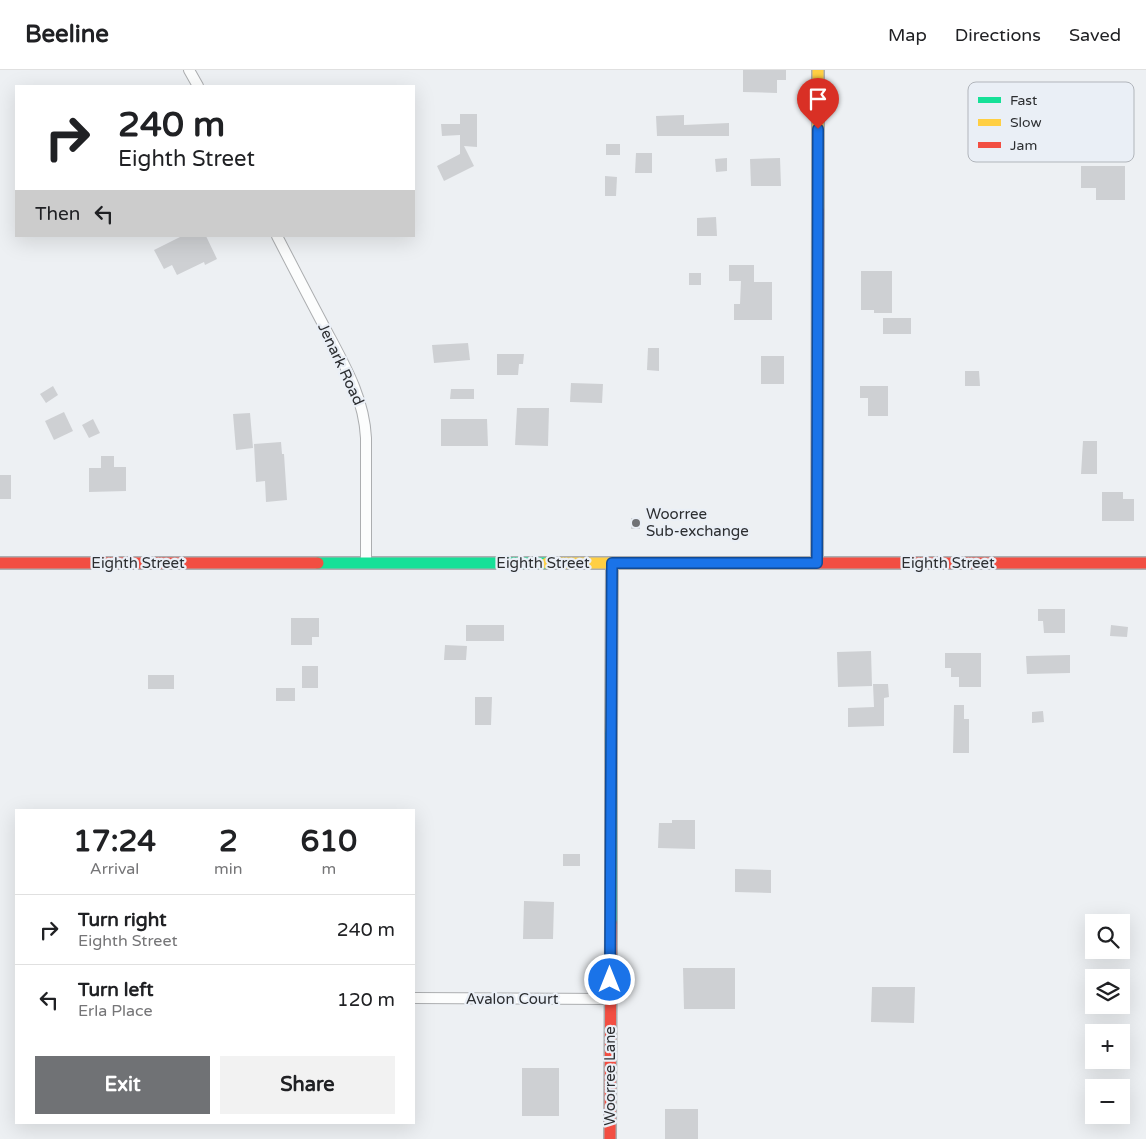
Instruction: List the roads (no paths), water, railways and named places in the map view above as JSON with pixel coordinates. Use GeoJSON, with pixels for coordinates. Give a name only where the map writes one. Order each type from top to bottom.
{"type":"FeatureCollection","features":[{"type":"Feature","properties":{"kind":"street"},"geometry":{"type":"LineString","coordinates":[[189,70],[197,85]]}},
{"type":"Feature","properties":{"kind":"street"},"geometry":{"type":"LineString","coordinates":[[817,563],[818,70]]}},
{"type":"Feature","properties":{"kind":"street","name":"Jenark Road"},"geometry":{"type":"LineString","coordinates":[[278,237],[347,370],[361,403],[366,438],[366,563]]}},
{"type":"Feature","properties":{"kind":"street","name":"Eighth Street"},"geometry":{"type":"LineString","coordinates":[[0,563],[1146,563]]}},
{"type":"Feature","properties":{"kind":"street","name":"Woorree Lane"},"geometry":{"type":"LineString","coordinates":[[610,1139],[612,563]]}},
{"type":"Feature","properties":{"kind":"street","name":"Avalon Court"},"geometry":{"type":"LineString","coordinates":[[415,998],[610,1000]]}},
{"type":"Feature","properties":{"kind":"place","name":"Woorree Sub-exchange"},"geometry":{"type":"Point","coordinates":[636,523]}}]}
